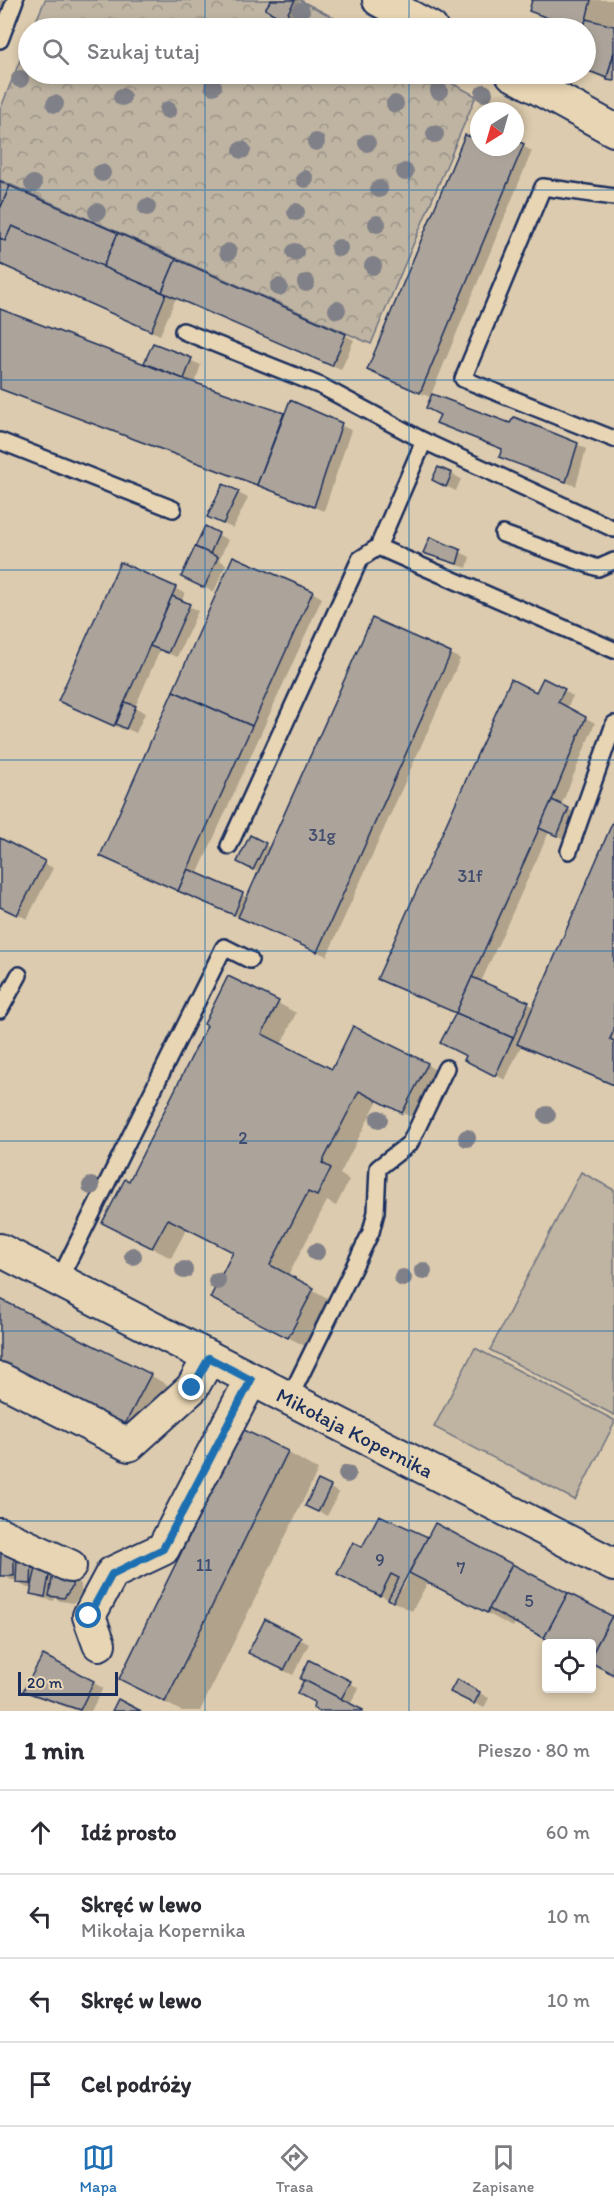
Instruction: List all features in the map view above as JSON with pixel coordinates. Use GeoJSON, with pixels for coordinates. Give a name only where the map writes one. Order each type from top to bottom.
{"type":"FeatureCollection","features":[{"type":"Feature","properties":{"kind":"street"},"geometry":{"type":"LineString","coordinates":[[379,0],[412,18]]}},
{"type":"Feature","properties":{"kind":"street"},"geometry":{"type":"LineString","coordinates":[[530,84],[614,130]]}},
{"type":"Feature","properties":{"kind":"street","name":"Mikołaja Kopernika"},"geometry":{"type":"LineString","coordinates":[[0,1250],[614,1565]]}},
{"type":"Feature","properties":{"kind":"street"},"geometry":{"type":"LineString","coordinates":[[0,1379],[129,1446],[192,1388],[209,1358]]}},
{"type":"Feature","properties":{"kind":"street"},"geometry":{"type":"LineString","coordinates":[[99,1644],[89,1616],[112,1574],[163,1549],[251,1380]]}},
{"type":"Feature","properties":{"kind":"street"},"geometry":{"type":"LineString","coordinates":[[0,1534],[70,1566]]}},
{"type":"Feature","properties":{"kind":"lane"},"geometry":{"type":"LineString","coordinates":[[0,40],[15,0]]}},
{"type":"Feature","properties":{"kind":"lane"},"geometry":{"type":"LineString","coordinates":[[614,197],[543,187],[463,379],[614,439]]}},
{"type":"Feature","properties":{"kind":"lane"},"geometry":{"type":"LineString","coordinates":[[183,331],[321,386],[424,441],[614,529]]}},
{"type":"Feature","properties":{"kind":"lane"},"geometry":{"type":"LineString","coordinates":[[0,441],[173,509]]}},
{"type":"Feature","properties":{"kind":"lane"},"geometry":{"type":"LineString","coordinates":[[229,846],[360,559],[378,547],[424,441]]}},
{"type":"Feature","properties":{"kind":"lane"},"geometry":{"type":"LineString","coordinates":[[503,534],[598,568],[614,561]]}},
{"type":"Feature","properties":{"kind":"lane"},"geometry":{"type":"LineString","coordinates":[[378,547],[614,650]]}},
{"type":"Feature","properties":{"kind":"lane"},"geometry":{"type":"LineString","coordinates":[[569,851],[614,724]]}},
{"type":"Feature","properties":{"kind":"lane"},"geometry":{"type":"LineString","coordinates":[[58,1280],[224,947],[250,960]]}},
{"type":"Feature","properties":{"kind":"lane"},"geometry":{"type":"LineString","coordinates":[[0,1010],[19,975]]}},
{"type":"Feature","properties":{"kind":"lane"},"geometry":{"type":"LineString","coordinates":[[289,1399],[371,1232],[376,1212],[378,1168],[410,1143],[446,1068]]}},
{"type":"Feature","properties":{"kind":"green space"},"geometry":{"type":"Polygon","coordinates":[[[45,0],[300,0],[334,18],[37,18],[45,0]]]}},
{"type":"Feature","properties":{"kind":"green space"},"geometry":{"type":"Polygon","coordinates":[[[18,65],[18,84],[454,84],[476,96],[473,102],[470,102],[470,110],[371,344],[0,180],[0,110],[18,65]]]}},
{"type":"Feature","properties":{"kind":"green space"},"geometry":{"type":"Polygon","coordinates":[[[581,1172],[614,1190],[614,1415],[490,1350],[581,1172]]]}},
{"type":"Feature","properties":{"kind":"green space"},"geometry":{"type":"Polygon","coordinates":[[[475,1348],[614,1420],[575,1500],[434,1427],[475,1348]]]}},
{"type":"Feature","properties":{"kind":"building"},"geometry":{"type":"Polygon","coordinates":[[[271,0],[295,0],[285,18],[281,18],[265,9],[271,0]]]}},
{"type":"Feature","properties":{"kind":"building"},"geometry":{"type":"Polygon","coordinates":[[[532,0],[591,0],[586,18],[548,18],[529,11],[532,0]]]}},
{"type":"Feature","properties":{"kind":"building"},"geometry":{"type":"Polygon","coordinates":[[[596,22],[614,26],[614,52],[607,78],[596,74],[596,22]]]}},
{"type":"Feature","properties":{"kind":"building"},"geometry":{"type":"Polygon","coordinates":[[[614,52],[614,81],[607,80],[607,78],[614,52]]]}},
{"type":"Feature","properties":{"kind":"building"},"geometry":{"type":"Polygon","coordinates":[[[465,135],[470,137],[470,156],[519,156],[420,393],[367,370],[465,135]]]}},
{"type":"Feature","properties":{"kind":"building"},"geometry":{"type":"Polygon","coordinates":[[[0,181],[10,186],[0,209],[0,181]]]}},
{"type":"Feature","properties":{"kind":"building"},"geometry":{"type":"Polygon","coordinates":[[[10,186],[118,233],[103,267],[12,226],[5,241],[0,238],[0,209],[10,186]]]}},
{"type":"Feature","properties":{"kind":"building"},"geometry":{"type":"Polygon","coordinates":[[[12,226],[166,294],[151,331],[0,264],[0,238],[5,241],[12,226]]]}},
{"type":"Feature","properties":{"kind":"building"},"geometry":{"type":"Polygon","coordinates":[[[118,233],[176,259],[162,292],[103,267],[118,233]]]}},
{"type":"Feature","properties":{"kind":"building"},"geometry":{"type":"Polygon","coordinates":[[[176,259],[346,334],[332,366],[162,292],[176,259]]]}},
{"type":"Feature","properties":{"kind":"building"},"geometry":{"type":"Polygon","coordinates":[[[0,309],[184,379],[284,413],[257,485],[0,389],[0,309]]]}},
{"type":"Feature","properties":{"kind":"building"},"geometry":{"type":"Polygon","coordinates":[[[153,343],[192,358],[184,379],[144,363],[153,343]]]}},
{"type":"Feature","properties":{"kind":"building"},"geometry":{"type":"Polygon","coordinates":[[[432,394],[510,423],[514,417],[578,443],[566,482],[499,457],[502,449],[436,423],[440,415],[426,408],[432,394]]]}},
{"type":"Feature","properties":{"kind":"building"},"geometry":{"type":"Polygon","coordinates":[[[290,400],[342,423],[314,507],[257,485],[290,400]]]}},
{"type":"Feature","properties":{"kind":"building"},"geometry":{"type":"Polygon","coordinates":[[[438,467],[452,473],[446,487],[432,480],[438,467]]]}},
{"type":"Feature","properties":{"kind":"building"},"geometry":{"type":"Polygon","coordinates":[[[223,484],[239,491],[223,524],[207,517],[223,484]]]}},
{"type":"Feature","properties":{"kind":"building"},"geometry":{"type":"Polygon","coordinates":[[[205,526],[219,533],[210,554],[195,547],[205,526]]]}},
{"type":"Feature","properties":{"kind":"building"},"geometry":{"type":"Polygon","coordinates":[[[430,537],[461,550],[457,564],[423,553],[430,537]]]}},
{"type":"Feature","properties":{"kind":"building"},"geometry":{"type":"Polygon","coordinates":[[[195,547],[218,557],[204,588],[181,577],[195,547]]]}},
{"type":"Feature","properties":{"kind":"building"},"geometry":{"type":"Polygon","coordinates":[[[233,556],[313,591],[252,726],[173,691],[233,556]]]}},
{"type":"Feature","properties":{"kind":"building"},"geometry":{"type":"Polygon","coordinates":[[[120,562],[176,587],[114,726],[58,701],[120,562]]]}},
{"type":"Feature","properties":{"kind":"building"},"geometry":{"type":"Polygon","coordinates":[[[172,596],[190,604],[168,653],[150,646],[172,596]]]}},
{"type":"Feature","properties":{"kind":"building"},"geometry":{"type":"Polygon","coordinates":[[[372,618],[451,653],[317,952],[238,917],[372,618]]]}},
{"type":"Feature","properties":{"kind":"building"},"geometry":{"type":"Polygon","coordinates":[[[543,678],[565,689],[558,702],[586,717],[552,800],[456,1013],[377,979],[511,679],[536,692],[543,678]]]}},
{"type":"Feature","properties":{"kind":"building"},"geometry":{"type":"Polygon","coordinates":[[[173,691],[252,726],[178,891],[100,856],[173,691]]]}},
{"type":"Feature","properties":{"kind":"building"},"geometry":{"type":"Polygon","coordinates":[[[125,702],[136,706],[126,729],[116,724],[125,702]]]}},
{"type":"Feature","properties":{"kind":"building"},"geometry":{"type":"Polygon","coordinates":[[[552,800],[569,808],[557,836],[539,828],[552,800]]]}},
{"type":"Feature","properties":{"kind":"building"},"geometry":{"type":"Polygon","coordinates":[[[614,819],[614,1030],[610,1039],[614,1041],[614,1085],[517,1044],[614,819]]]}},
{"type":"Feature","properties":{"kind":"building"},"geometry":{"type":"Polygon","coordinates":[[[250,835],[266,843],[253,870],[237,862],[250,835]]]}},
{"type":"Feature","properties":{"kind":"building"},"geometry":{"type":"Polygon","coordinates":[[[0,838],[45,861],[17,915],[0,907],[0,838]]]}},
{"type":"Feature","properties":{"kind":"building"},"geometry":{"type":"Polygon","coordinates":[[[188,869],[243,893],[234,915],[178,891],[188,869]]]}},
{"type":"Feature","properties":{"kind":"building"},"geometry":{"type":"Polygon","coordinates":[[[228,976],[279,1001],[262,1034],[332,1069],[353,1026],[428,1063],[402,1113],[359,1091],[322,1163],[331,1168],[317,1196],[308,1192],[270,1265],[314,1288],[288,1338],[210,1298],[233,1252],[168,1219],[152,1248],[102,1223],[125,1179],[129,1181],[207,1026],[204,1024],[228,976]]]}},
{"type":"Feature","properties":{"kind":"building"},"geometry":{"type":"Polygon","coordinates":[[[472,977],[529,1002],[513,1038],[456,1013],[472,977]]]}},
{"type":"Feature","properties":{"kind":"building"},"geometry":{"type":"Polygon","coordinates":[[[456,1013],[513,1038],[495,1076],[464,1060],[466,1056],[440,1043],[456,1013]]]}},
{"type":"Feature","properties":{"kind":"building"},"geometry":{"type":"Polygon","coordinates":[[[0,1299],[151,1374],[123,1428],[0,1364],[0,1299]]]}},
{"type":"Feature","properties":{"kind":"building"},"geometry":{"type":"Polygon","coordinates":[[[242,1429],[288,1451],[165,1702],[119,1679],[242,1429]]]}},
{"type":"Feature","properties":{"kind":"building"},"geometry":{"type":"Polygon","coordinates":[[[318,1480],[331,1486],[318,1512],[305,1506],[318,1480]]]}},
{"type":"Feature","properties":{"kind":"building"},"geometry":{"type":"Polygon","coordinates":[[[379,1515],[428,1537],[393,1602],[388,1599],[399,1578],[391,1574],[380,1596],[337,1574],[353,1542],[362,1547],[379,1515]]]}},
{"type":"Feature","properties":{"kind":"building"},"geometry":{"type":"Polygon","coordinates":[[[435,1523],[512,1564],[487,1613],[409,1573],[435,1523]]]}},
{"type":"Feature","properties":{"kind":"building"},"geometry":{"type":"Polygon","coordinates":[[[1,1550],[14,1551],[14,1576],[0,1576],[1,1550]]]}},
{"type":"Feature","properties":{"kind":"building"},"geometry":{"type":"Polygon","coordinates":[[[17,1557],[32,1559],[31,1584],[16,1583],[17,1557]]]}},
{"type":"Feature","properties":{"kind":"building"},"geometry":{"type":"Polygon","coordinates":[[[512,1564],[568,1593],[544,1638],[489,1609],[512,1564]]]}},
{"type":"Feature","properties":{"kind":"building"},"geometry":{"type":"Polygon","coordinates":[[[36,1568],[50,1571],[45,1597],[30,1594],[36,1568]]]}},
{"type":"Feature","properties":{"kind":"building"},"geometry":{"type":"Polygon","coordinates":[[[53,1573],[72,1577],[72,1587],[64,1598],[49,1596],[53,1573]]]}},
{"type":"Feature","properties":{"kind":"building"},"geometry":{"type":"Polygon","coordinates":[[[568,1593],[612,1616],[596,1646],[596,1639],[544,1638],[568,1593]]]}},
{"type":"Feature","properties":{"kind":"building"},"geometry":{"type":"Polygon","coordinates":[[[612,1616],[614,1617],[614,1675],[596,1665],[596,1646],[612,1616]]]}},
{"type":"Feature","properties":{"kind":"building"},"geometry":{"type":"Polygon","coordinates":[[[265,1619],[301,1637],[284,1670],[248,1653],[265,1619]]]}},
{"type":"Feature","properties":{"kind":"building"},"geometry":{"type":"Polygon","coordinates":[[[43,1655],[94,1681],[80,1710],[23,1691],[43,1655]]]}},
{"type":"Feature","properties":{"kind":"building"},"geometry":{"type":"Polygon","coordinates":[[[309,1660],[351,1681],[341,1699],[300,1679],[309,1660]]]}},
{"type":"Feature","properties":{"kind":"building"},"geometry":{"type":"Polygon","coordinates":[[[457,1679],[480,1692],[474,1704],[450,1692],[457,1679]]]}},
{"type":"Feature","properties":{"kind":"building"},"geometry":{"type":"Polygon","coordinates":[[[304,1680],[363,1711],[318,1711],[313,1708],[314,1702],[297,1693],[304,1680]]]}},
{"type":"Feature","properties":{"kind":"building"},"geometry":{"type":"Polygon","coordinates":[[[118,1699],[141,1711],[112,1711],[118,1699]]]}},
{"type":"Feature","properties":{"kind":"route"},"geometry":{"type":"LineString","coordinates":[[89,1616],[112,1574],[163,1549],[251,1380],[209,1358],[192,1388]]}}]}
